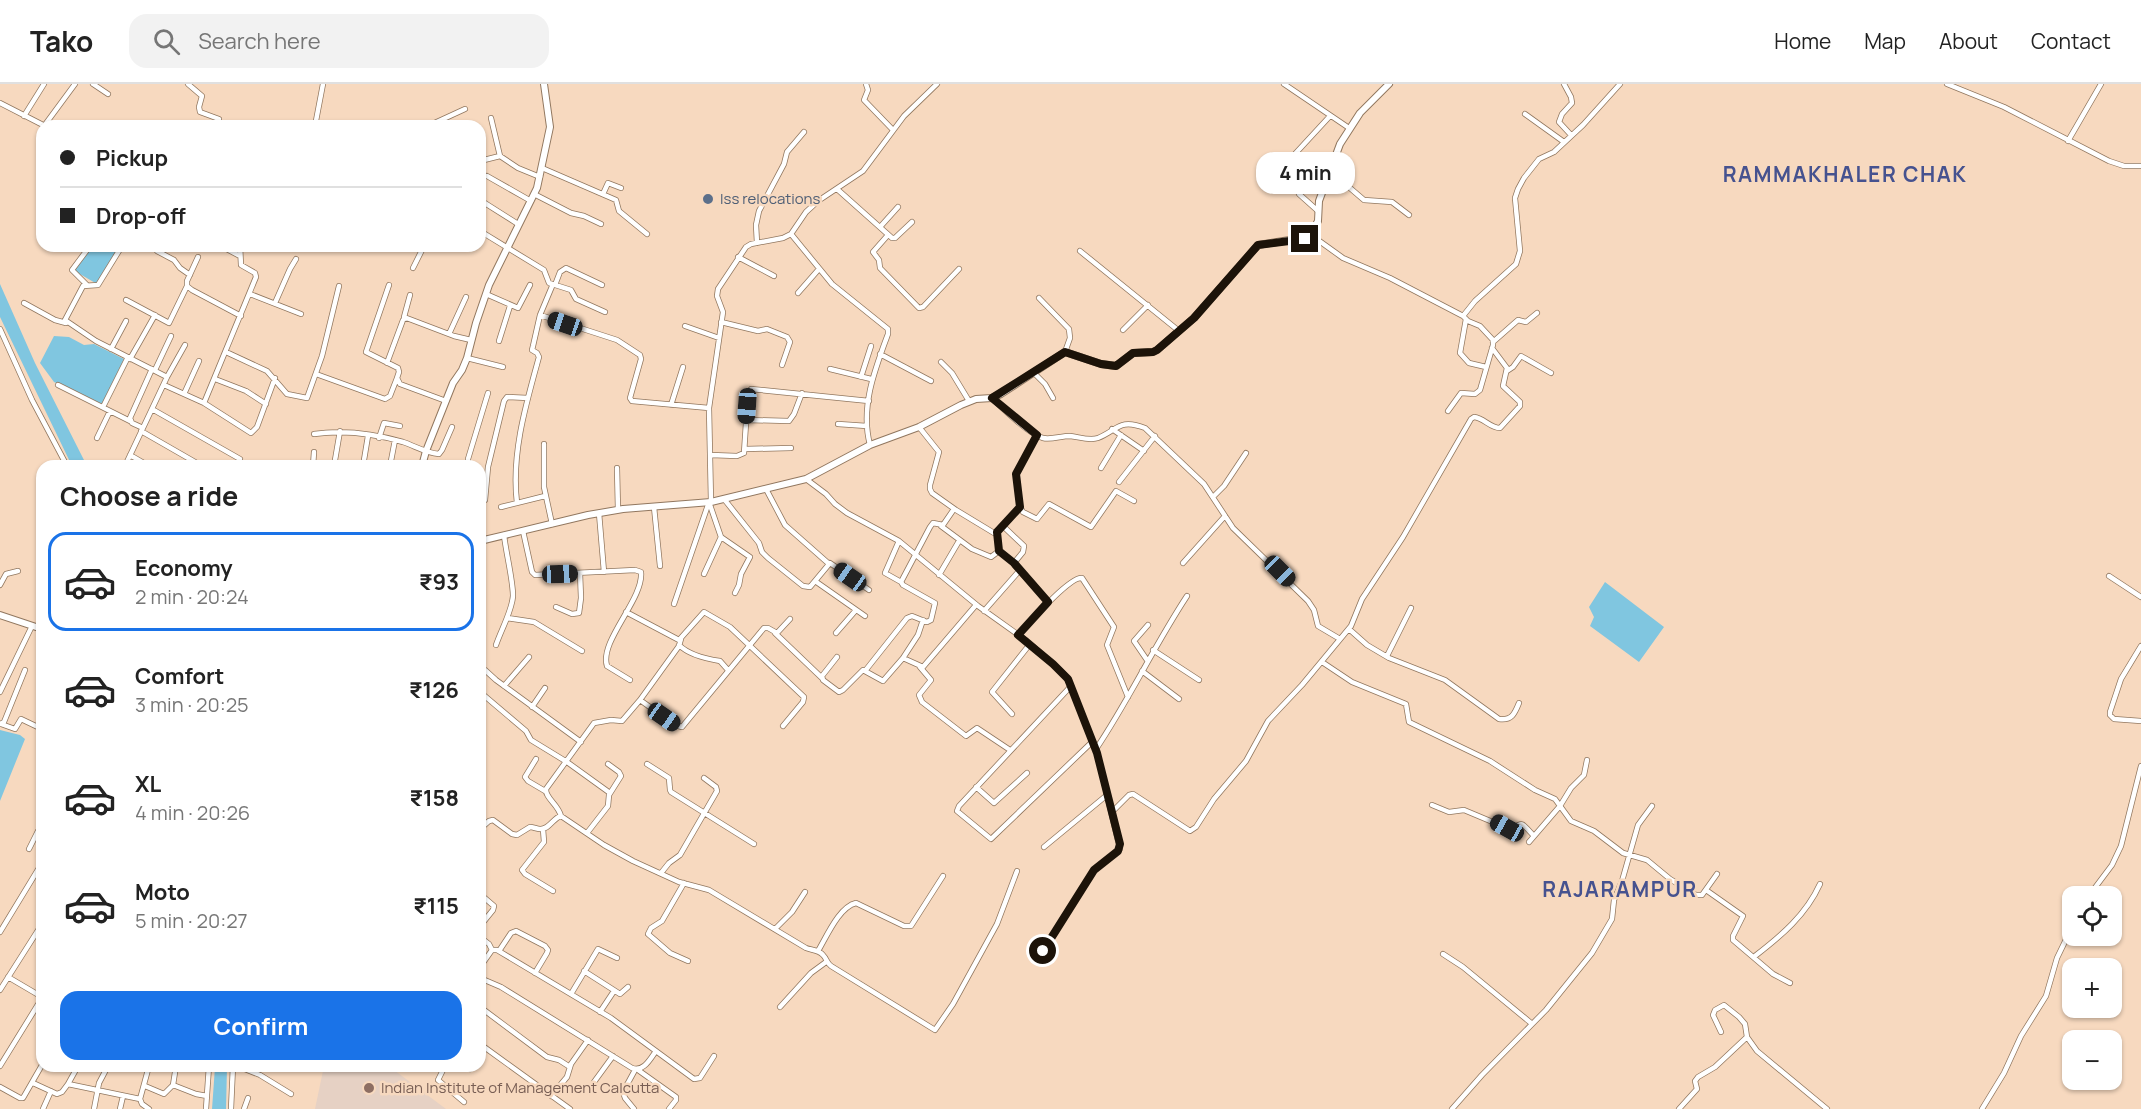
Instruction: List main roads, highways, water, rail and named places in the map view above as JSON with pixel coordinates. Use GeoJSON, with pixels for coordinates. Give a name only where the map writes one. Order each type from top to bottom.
{"type":"FeatureCollection","features":[{"type":"Feature","properties":{"kind":"water"},"geometry":{"type":"Polygon","coordinates":[[[86,252],[116,252],[97,284],[73,270],[86,252]]]}},
{"type":"Feature","properties":{"kind":"water"},"geometry":{"type":"Polygon","coordinates":[[[0,284],[35,363],[84,460],[69,460],[0,317],[0,284]]]}},
{"type":"Feature","properties":{"kind":"water"},"geometry":{"type":"Polygon","coordinates":[[[54,336],[69,337],[84,345],[94,344],[124,359],[102,405],[54,382],[40,363],[54,336]]]}},
{"type":"Feature","properties":{"kind":"water"},"geometry":{"type":"Polygon","coordinates":[[[1605,582],[1664,627],[1639,662],[1590,626],[1594,617],[1589,607],[1605,582]]]}},
{"type":"Feature","properties":{"kind":"water"},"geometry":{"type":"Polygon","coordinates":[[[0,730],[20,735],[25,739],[0,801],[0,730]]]}},
{"type":"Feature","properties":{"kind":"water"},"geometry":{"type":"Polygon","coordinates":[[[215,1072],[227,1072],[226,1109],[212,1109],[215,1072]]]}},
{"type":"Feature","properties":{"kind":"place","name":"Iss relocations"},"geometry":{"type":"Point","coordinates":[708,199]}},
{"type":"Feature","properties":{"kind":"place","name":"Indian Institute of Management Calcutta"},"geometry":{"type":"Point","coordinates":[369,1088]}},
{"type":"Feature","properties":{"kind":"district","name":"RAMMAKHALER CHAK"},"geometry":{"type":"Point","coordinates":[1845,175]}},
{"type":"Feature","properties":{"kind":"district","name":"RAJARAMPUR"},"geometry":{"type":"Point","coordinates":[1620,890]}}]}
